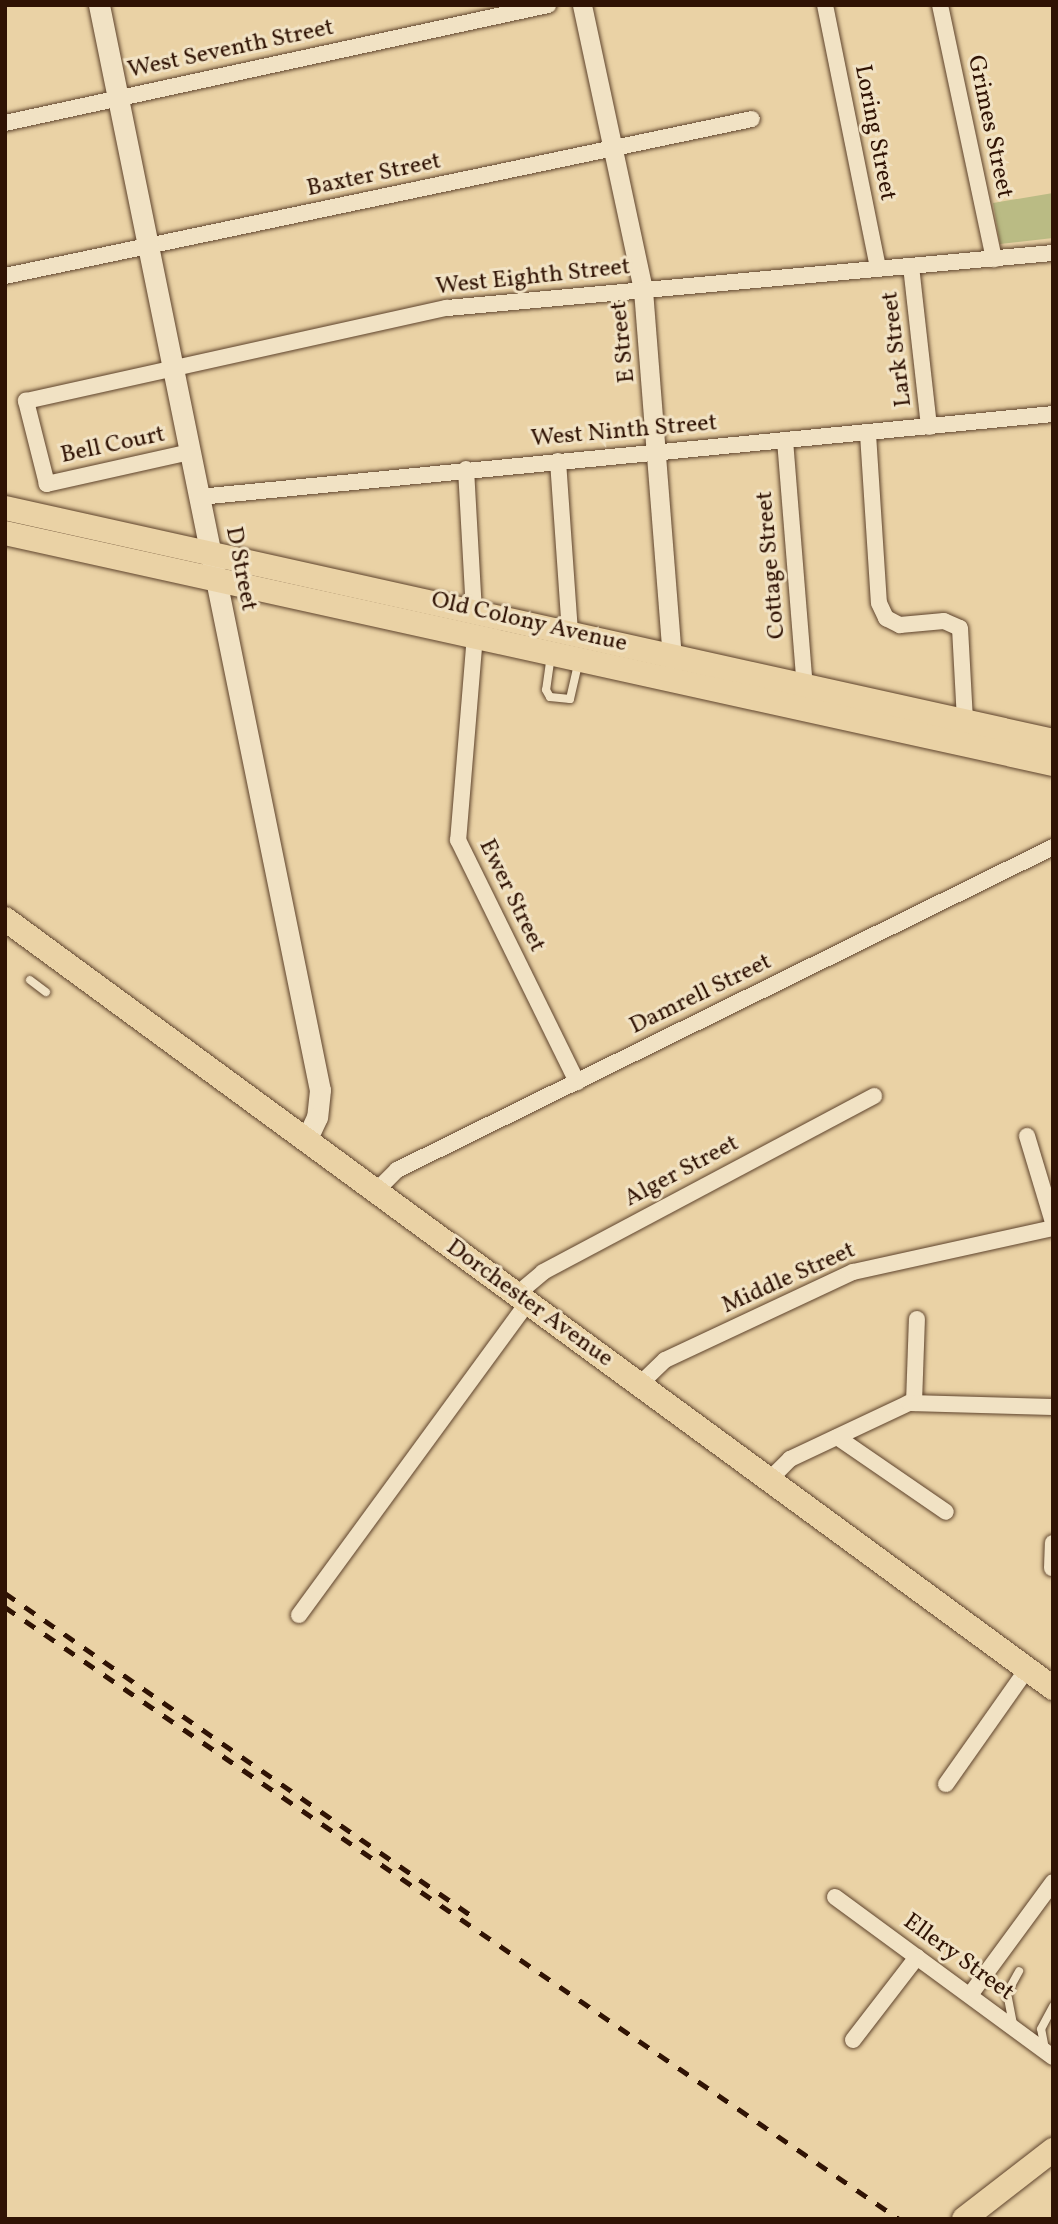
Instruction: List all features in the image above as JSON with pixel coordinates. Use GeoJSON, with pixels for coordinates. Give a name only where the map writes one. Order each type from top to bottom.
{"type":"FeatureCollection","features":[{"type":"Feature","properties":{"kind":"main road","name":"D Street"},"geometry":{"type":"LineString","coordinates":[[99,5],[320,1090],[317,1117],[306,1141]]}},
{"type":"Feature","properties":{"kind":"main road","name":"Old Colony Avenue"},"geometry":{"type":"LineString","coordinates":[[5,508],[211,552],[475,623],[551,652],[579,659],[673,668],[805,686],[1053,741]]}},
{"type":"Feature","properties":{"kind":"main road","name":"Old Colony Avenue"},"geometry":{"type":"LineString","coordinates":[[5,533],[216,580],[475,623],[570,632],[673,668],[1053,764]]}},
{"type":"Feature","properties":{"kind":"main road","name":"Dorchester Avenue"},"geometry":{"type":"LineString","coordinates":[[5,919],[1053,1688]]}},
{"type":"Feature","properties":{"kind":"main road"},"geometry":{"type":"LineString","coordinates":[[964,2219],[1053,2150]]}},
{"type":"Feature","properties":{"kind":"street","name":"West Seventh Street"},"geometry":{"type":"LineString","coordinates":[[5,123],[548,5]]}},
{"type":"Feature","properties":{"kind":"street","name":"E Street"},"geometry":{"type":"LineString","coordinates":[[582,5],[643,290],[659,451],[673,668]]}},
{"type":"Feature","properties":{"kind":"street","name":"Loring Street"},"geometry":{"type":"LineString","coordinates":[[825,5],[878,270]]}},
{"type":"Feature","properties":{"kind":"street","name":"Grimes Street"},"geometry":{"type":"LineString","coordinates":[[940,5],[994,259]]}},
{"type":"Feature","properties":{"kind":"street","name":"Baxter Street"},"geometry":{"type":"LineString","coordinates":[[5,276],[752,119]]}},
{"type":"Feature","properties":{"kind":"street","name":"West Eighth Street"},"geometry":{"type":"LineString","coordinates":[[26,401],[173,366],[447,308],[1053,253]]}},
{"type":"Feature","properties":{"kind":"street","name":"Lark Street"},"geometry":{"type":"LineString","coordinates":[[911,266],[929,427]]}},
{"type":"Feature","properties":{"kind":"street","name":"Bell Court"},"geometry":{"type":"LineString","coordinates":[[26,401],[47,484],[190,452]]}},
{"type":"Feature","properties":{"kind":"street","name":"West Ninth Street"},"geometry":{"type":"LineString","coordinates":[[199,497],[1053,414]]}},
{"type":"Feature","properties":{"kind":"street"},"geometry":{"type":"LineString","coordinates":[[869,433],[879,603],[886,618],[900,625],[944,621],[960,628],[965,721]]}},
{"type":"Feature","properties":{"kind":"street","name":"Cottage Street"},"geometry":{"type":"LineString","coordinates":[[785,440],[805,686]]}},
{"type":"Feature","properties":{"kind":"street"},"geometry":{"type":"LineString","coordinates":[[558,461],[570,632]]}},
{"type":"Feature","properties":{"kind":"street","name":"Ewer Street"},"geometry":{"type":"LineString","coordinates":[[466,469],[475,623],[458,840],[577,1082]]}},
{"type":"Feature","properties":{"kind":"street","name":"Damrell Street"},"geometry":{"type":"LineString","coordinates":[[375,1192],[397,1170],[1053,847]]}},
{"type":"Feature","properties":{"kind":"street","name":"Alger Street"},"geometry":{"type":"LineString","coordinates":[[299,1615],[543,1272],[874,1096]]}},
{"type":"Feature","properties":{"kind":"street"},"geometry":{"type":"LineString","coordinates":[[1027,1136],[1053,1222]]}},
{"type":"Feature","properties":{"kind":"street","name":"Middle Street"},"geometry":{"type":"LineString","coordinates":[[639,1385],[665,1360],[853,1272],[1053,1228]]}},
{"type":"Feature","properties":{"kind":"street"},"geometry":{"type":"LineString","coordinates":[[914,1403],[917,1319]]}},
{"type":"Feature","properties":{"kind":"street"},"geometry":{"type":"LineString","coordinates":[[769,1480],[786,1462],[914,1403],[1053,1407]]}},
{"type":"Feature","properties":{"kind":"street"},"geometry":{"type":"LineString","coordinates":[[837,1437],[946,1512]]}},
{"type":"Feature","properties":{"kind":"street"},"geometry":{"type":"LineString","coordinates":[[1052,1568],[1053,1543]]}},
{"type":"Feature","properties":{"kind":"street"},"geometry":{"type":"LineString","coordinates":[[946,1784],[1027,1669]]}},
{"type":"Feature","properties":{"kind":"street"},"geometry":{"type":"LineString","coordinates":[[970,1995],[1053,1882]]}},
{"type":"Feature","properties":{"kind":"street","name":"Ellery Street"},"geometry":{"type":"LineString","coordinates":[[835,1897],[1051,2056]]}},
{"type":"Feature","properties":{"kind":"street"},"geometry":{"type":"LineString","coordinates":[[853,2040],[917,1956]]}},
{"type":"Feature","properties":{"kind":"lane"},"geometry":{"type":"LineString","coordinates":[[551,652],[546,690],[550,696],[570,699],[579,659]]}},
{"type":"Feature","properties":{"kind":"lane"},"geometry":{"type":"LineString","coordinates":[[30,980],[46,992]]}},
{"type":"Feature","properties":{"kind":"lane"},"geometry":{"type":"LineString","coordinates":[[1017,2029],[1006,2000],[1018,1970]]}},
{"type":"Feature","properties":{"kind":"lane"},"geometry":{"type":"LineString","coordinates":[[1051,2056],[1041,2029],[1053,2006]]}},
{"type":"Feature","properties":{"kind":"green space"},"geometry":{"type":"Polygon","coordinates":[[[1053,193],[1053,238],[1000,244],[993,203],[1053,193]]]}},
{"type":"Feature","properties":{"kind":"railway"},"geometry":{"type":"LineString","coordinates":[[5,1593],[472,1916]]}},
{"type":"Feature","properties":{"kind":"railway"},"geometry":{"type":"LineString","coordinates":[[5,1607],[899,2219]]}}]}
